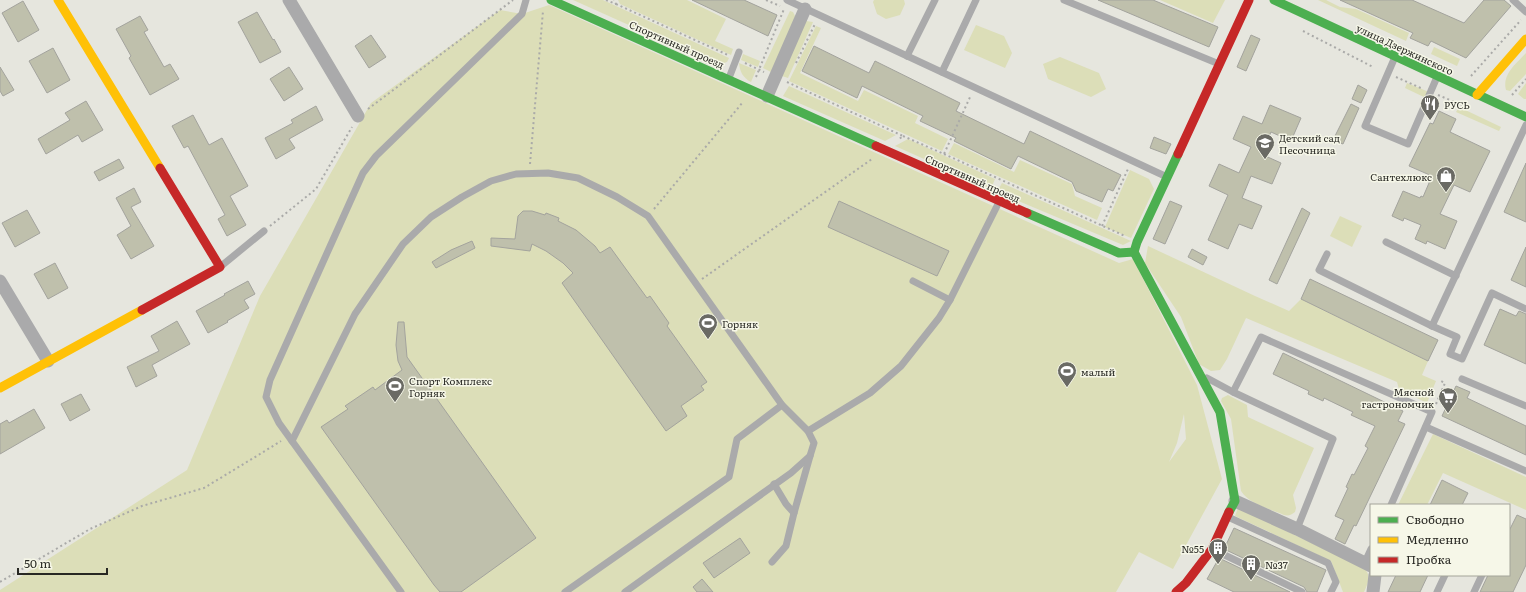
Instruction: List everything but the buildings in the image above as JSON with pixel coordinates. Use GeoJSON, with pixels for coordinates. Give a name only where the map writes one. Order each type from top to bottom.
{"type":"FeatureCollection","features":[{"type":"Feature","properties":{"kind":"street"},"geometry":{"type":"LineString","coordinates":[[0,388],[220,267],[58,0]]}},
{"type":"Feature","properties":{"kind":"street"},"geometry":{"type":"LineString","coordinates":[[289,0],[358,116]]}},
{"type":"Feature","properties":{"kind":"street","name":"Спортивный проезд"},"geometry":{"type":"LineString","coordinates":[[551,0],[728,78],[999,202],[1119,253],[1134,252]]}},
{"type":"Feature","properties":{"kind":"street"},"geometry":{"type":"LineString","coordinates":[[1176,592],[1186,583],[1212,549],[1235,501],[1220,412],[1134,252],[1137,242],[1249,0]]}},
{"type":"Feature","properties":{"kind":"street","name":"улица Дзержинского"},"geometry":{"type":"LineString","coordinates":[[1274,0],[1526,117]]}},
{"type":"Feature","properties":{"kind":"street"},"geometry":{"type":"LineString","coordinates":[[766,96],[781,79],[805,9]]}},
{"type":"Feature","properties":{"kind":"street"},"geometry":{"type":"LineString","coordinates":[[1477,95],[1526,39]]}},
{"type":"Feature","properties":{"kind":"street"},"geometry":{"type":"LineString","coordinates":[[0,281],[48,361]]}},
{"type":"Feature","properties":{"kind":"street"},"geometry":{"type":"LineString","coordinates":[[1235,501],[1297,529],[1368,564]]}},
{"type":"Feature","properties":{"kind":"street"},"geometry":{"type":"LineString","coordinates":[[1373,592],[1375,576]]}},
{"type":"Feature","properties":{"kind":"lane"},"geometry":{"type":"LineString","coordinates":[[400,592],[279,423],[266,396],[270,380],[363,173],[376,156],[522,14],[526,0]]}},
{"type":"Feature","properties":{"kind":"lane"},"geometry":{"type":"LineString","coordinates":[[787,0],[1168,177]]}},
{"type":"Feature","properties":{"kind":"lane"},"geometry":{"type":"LineString","coordinates":[[907,56],[935,0]]}},
{"type":"Feature","properties":{"kind":"lane"},"geometry":{"type":"LineString","coordinates":[[942,72],[976,0]]}},
{"type":"Feature","properties":{"kind":"lane"},"geometry":{"type":"LineString","coordinates":[[1064,0],[1219,64]]}},
{"type":"Feature","properties":{"kind":"lane"},"geometry":{"type":"LineString","coordinates":[[1513,0],[1526,12]]}},
{"type":"Feature","properties":{"kind":"lane"},"geometry":{"type":"LineString","coordinates":[[728,78],[737,55]]}},
{"type":"Feature","properties":{"kind":"lane"},"geometry":{"type":"LineString","coordinates":[[1395,56],[1365,126],[1408,144],[1437,76]]}},
{"type":"Feature","properties":{"kind":"lane"},"geometry":{"type":"LineString","coordinates":[[1432,326],[1526,125]]}},
{"type":"Feature","properties":{"kind":"lane"},"geometry":{"type":"LineString","coordinates":[[290,438],[355,314],[403,244],[431,217],[462,197],[491,181],[529,173],[548,173],[578,178],[617,197],[648,216],[782,405],[808,431],[814,443],[786,546],[772,562]]}},
{"type":"Feature","properties":{"kind":"lane"},"geometry":{"type":"LineString","coordinates":[[808,431],[870,393],[901,366],[939,318],[950,300],[999,202]]}},
{"type":"Feature","properties":{"kind":"lane"},"geometry":{"type":"LineString","coordinates":[[220,267],[264,231]]}},
{"type":"Feature","properties":{"kind":"lane"},"geometry":{"type":"LineString","coordinates":[[1386,242],[1456,276]]}},
{"type":"Feature","properties":{"kind":"lane"},"geometry":{"type":"LineString","coordinates":[[1327,254],[1319,270],[1457,338],[1450,354],[1462,359],[1492,293],[1526,309]]}},
{"type":"Feature","properties":{"kind":"lane"},"geometry":{"type":"LineString","coordinates":[[913,281],[950,300]]}},
{"type":"Feature","properties":{"kind":"lane"},"geometry":{"type":"LineString","coordinates":[[1233,392],[1261,337],[1432,412],[1391,504]]}},
{"type":"Feature","properties":{"kind":"lane"},"geometry":{"type":"LineString","coordinates":[[1201,375],[1333,440],[1297,529]]}},
{"type":"Feature","properties":{"kind":"lane"},"geometry":{"type":"LineString","coordinates":[[1462,379],[1526,406]]}},
{"type":"Feature","properties":{"kind":"lane"},"geometry":{"type":"LineString","coordinates":[[565,592],[729,477],[737,439],[782,405]]}},
{"type":"Feature","properties":{"kind":"lane"},"geometry":{"type":"LineString","coordinates":[[1426,427],[1526,471]]}},
{"type":"Feature","properties":{"kind":"lane"},"geometry":{"type":"LineString","coordinates":[[625,592],[791,473],[810,456]]}},
{"type":"Feature","properties":{"kind":"lane"},"geometry":{"type":"LineString","coordinates":[[774,484],[786,504],[794,513]]}},
{"type":"Feature","properties":{"kind":"lane"},"geometry":{"type":"LineString","coordinates":[[1228,516],[1328,563],[1336,582],[1331,592]]}},
{"type":"Feature","properties":{"kind":"lane"},"geometry":{"type":"LineString","coordinates":[[1212,549],[1302,592]]}},
{"type":"Feature","properties":{"kind":"lane"},"geometry":{"type":"LineString","coordinates":[[1368,564],[1370,554]]}},
{"type":"Feature","properties":{"kind":"lane"},"geometry":{"type":"LineString","coordinates":[[1437,592],[1445,576]]}},
{"type":"Feature","properties":{"kind":"lane"},"geometry":{"type":"LineString","coordinates":[[1474,592],[1482,576]]}},
{"type":"Feature","properties":{"kind":"path"},"geometry":{"type":"LineString","coordinates":[[264,231],[316,190],[358,116],[513,0]]}},
{"type":"Feature","properties":{"kind":"path"},"geometry":{"type":"LineString","coordinates":[[606,0],[737,55],[759,70],[1137,242]]}},
{"type":"Feature","properties":{"kind":"path"},"geometry":{"type":"LineString","coordinates":[[614,0],[616,4]]}},
{"type":"Feature","properties":{"kind":"path"},"geometry":{"type":"LineString","coordinates":[[648,216],[752,90],[787,0]]}},
{"type":"Feature","properties":{"kind":"path"},"geometry":{"type":"LineString","coordinates":[[529,173],[543,8]]}},
{"type":"Feature","properties":{"kind":"path"},"geometry":{"type":"LineString","coordinates":[[1470,76],[1521,20]]}},
{"type":"Feature","properties":{"kind":"path"},"geometry":{"type":"LineString","coordinates":[[793,69],[816,22]]}},
{"type":"Feature","properties":{"kind":"path"},"geometry":{"type":"LineString","coordinates":[[781,79],[790,75]]}},
{"type":"Feature","properties":{"kind":"path"},"geometry":{"type":"LineString","coordinates":[[1516,99],[1511,96],[1526,79]]}},
{"type":"Feature","properties":{"kind":"path"},"geometry":{"type":"LineString","coordinates":[[944,154],[972,94]]}},
{"type":"Feature","properties":{"kind":"path"},"geometry":{"type":"LineString","coordinates":[[1458,104],[1471,109]]}},
{"type":"Feature","properties":{"kind":"path"},"geometry":{"type":"LineString","coordinates":[[696,283],[904,136]]}},
{"type":"Feature","properties":{"kind":"path"},"geometry":{"type":"LineString","coordinates":[[1102,226],[1132,161]]}},
{"type":"Feature","properties":{"kind":"path"},"geometry":{"type":"LineString","coordinates":[[1432,412],[1445,383],[1439,380]]}},
{"type":"Feature","properties":{"kind":"path"},"geometry":{"type":"LineString","coordinates":[[0,582],[90,529],[142,506],[204,488],[260,454],[290,438]]}},
{"type":"Feature","properties":{"kind":"green space"},"geometry":{"type":"Polygon","coordinates":[[[573,0],[603,0],[729,58],[727,62],[718,65],[573,0]]]}},
{"type":"Feature","properties":{"kind":"green space"},"geometry":{"type":"Polygon","coordinates":[[[618,0],[687,0],[726,19],[715,41],[733,49],[731,55],[620,4],[618,0]]]}},
{"type":"Feature","properties":{"kind":"green space"},"geometry":{"type":"Polygon","coordinates":[[[874,0],[904,0],[905,4],[900,15],[886,19],[877,14],[873,2],[874,0]]]}},
{"type":"Feature","properties":{"kind":"green space"},"geometry":{"type":"Polygon","coordinates":[[[1160,0],[1225,0],[1213,23],[1160,0]]]}},
{"type":"Feature","properties":{"kind":"green space"},"geometry":{"type":"Polygon","coordinates":[[[1318,0],[1326,0],[1340,7],[1356,9],[1409,33],[1406,41],[1318,0]]]}},
{"type":"Feature","properties":{"kind":"green space","name":"Горняк"},"geometry":{"type":"Polygon","coordinates":[[[549,5],[1119,263],[1133,259],[1197,385],[1222,479],[1173,569],[1139,552],[1116,592],[0,592],[0,590],[187,470],[260,296],[371,103],[500,10],[522,14],[549,5]],[[1184,414],[1177,443],[1169,462],[1186,439],[1184,414]]]}},
{"type":"Feature","properties":{"kind":"green space"},"geometry":{"type":"Polygon","coordinates":[[[790,11],[793,12],[795,16],[794,21],[771,72],[763,68],[790,11]]]}},
{"type":"Feature","properties":{"kind":"green space"},"geometry":{"type":"Polygon","coordinates":[[[806,21],[813,22],[788,78],[779,75],[806,21]]]}},
{"type":"Feature","properties":{"kind":"green space"},"geometry":{"type":"Polygon","coordinates":[[[976,25],[1004,36],[1012,53],[1005,68],[964,50],[976,25]]]}},
{"type":"Feature","properties":{"kind":"green space"},"geometry":{"type":"Polygon","coordinates":[[[816,26],[821,28],[800,73],[858,101],[864,90],[918,116],[915,123],[948,139],[942,151],[789,81],[816,26]]]}},
{"type":"Feature","properties":{"kind":"green space"},"geometry":{"type":"Polygon","coordinates":[[[1434,47],[1460,59],[1457,66],[1431,54],[1434,47]]]}},
{"type":"Feature","properties":{"kind":"green space"},"geometry":{"type":"Polygon","coordinates":[[[1526,53],[1526,74],[1510,91],[1506,90],[1505,84],[1508,74],[1514,65],[1526,53]]]}},
{"type":"Feature","properties":{"kind":"green space"},"geometry":{"type":"Polygon","coordinates":[[[743,54],[760,61],[758,67],[741,60],[743,54]]]}},
{"type":"Feature","properties":{"kind":"green space"},"geometry":{"type":"Polygon","coordinates":[[[1060,57],[1099,73],[1106,89],[1091,97],[1048,79],[1043,64],[1060,57]]]}},
{"type":"Feature","properties":{"kind":"green space"},"geometry":{"type":"Polygon","coordinates":[[[739,63],[756,70],[751,82],[742,74],[739,63]]]}},
{"type":"Feature","properties":{"kind":"green space"},"geometry":{"type":"Polygon","coordinates":[[[1407,83],[1429,92],[1426,98],[1405,88],[1407,83]]]}},
{"type":"Feature","properties":{"kind":"green space"},"geometry":{"type":"Polygon","coordinates":[[[1526,83],[1526,99],[1524,99],[1518,94],[1526,83]]]}},
{"type":"Feature","properties":{"kind":"green space"},"geometry":{"type":"Polygon","coordinates":[[[789,86],[896,135],[885,141],[783,96],[789,86]]]}},
{"type":"Feature","properties":{"kind":"green space"},"geometry":{"type":"Polygon","coordinates":[[[1459,107],[1501,127],[1499,131],[1456,112],[1459,107]]]}},
{"type":"Feature","properties":{"kind":"green space"},"geometry":{"type":"Polygon","coordinates":[[[908,139],[995,179],[991,189],[895,146],[908,139]]]}},
{"type":"Feature","properties":{"kind":"green space"},"geometry":{"type":"Polygon","coordinates":[[[954,143],[1014,172],[1020,160],[1072,184],[1075,196],[1102,208],[1097,220],[948,154],[954,143]]]}},
{"type":"Feature","properties":{"kind":"green space"},"geometry":{"type":"Polygon","coordinates":[[[1130,170],[1149,179],[1154,189],[1131,238],[1105,227],[1130,170]]]}},
{"type":"Feature","properties":{"kind":"green space"},"geometry":{"type":"Polygon","coordinates":[[[1002,183],[1131,241],[1123,245],[997,192],[1002,183]]]}},
{"type":"Feature","properties":{"kind":"green space"},"geometry":{"type":"Polygon","coordinates":[[[1340,216],[1362,226],[1352,247],[1330,236],[1340,216]]]}},
{"type":"Feature","properties":{"kind":"green space"},"geometry":{"type":"Polygon","coordinates":[[[1148,246],[1289,311],[1301,299],[1428,361],[1422,375],[1436,381],[1427,403],[1399,389],[1397,382],[1246,318],[1227,359],[1220,370],[1211,371],[1199,364],[1181,317],[1145,263],[1148,246]]]}},
{"type":"Feature","properties":{"kind":"green space"},"geometry":{"type":"Polygon","coordinates":[[[1228,395],[1247,405],[1248,417],[1314,448],[1293,495],[1296,508],[1295,512],[1291,515],[1284,515],[1260,506],[1245,496],[1241,491],[1231,419],[1221,401],[1222,398],[1228,395]]]}},
{"type":"Feature","properties":{"kind":"green space"},"geometry":{"type":"Polygon","coordinates":[[[1433,434],[1526,477],[1526,510],[1443,473],[1428,504],[1398,504],[1433,434]]]}},
{"type":"Feature","properties":{"kind":"green space"},"geometry":{"type":"Polygon","coordinates":[[[1238,508],[1364,568],[1369,577],[1364,592],[1343,592],[1331,561],[1235,516],[1238,508]]]}},
{"type":"Feature","properties":{"kind":"traffic: fast"},"geometry":{"type":"LineString","coordinates":[[551,0],[876,146]]}},
{"type":"Feature","properties":{"kind":"traffic: fast"},"geometry":{"type":"LineString","coordinates":[[1274,0],[1526,117]]}},
{"type":"Feature","properties":{"kind":"traffic: fast"},"geometry":{"type":"LineString","coordinates":[[1027,213],[1119,253],[1134,252],[1137,242],[1178,154]]}},
{"type":"Feature","properties":{"kind":"traffic: fast"},"geometry":{"type":"LineString","coordinates":[[1134,252],[1220,412],[1235,501],[1229,512]]}},
{"type":"Feature","properties":{"kind":"traffic: slow"},"geometry":{"type":"LineString","coordinates":[[58,0],[160,168]]}},
{"type":"Feature","properties":{"kind":"traffic: slow"},"geometry":{"type":"LineString","coordinates":[[1477,95],[1526,39]]}},
{"type":"Feature","properties":{"kind":"traffic: slow"},"geometry":{"type":"LineString","coordinates":[[0,388],[142,310]]}},
{"type":"Feature","properties":{"kind":"traffic: jam"},"geometry":{"type":"LineString","coordinates":[[1178,154],[1249,0]]}},
{"type":"Feature","properties":{"kind":"traffic: jam"},"geometry":{"type":"LineString","coordinates":[[876,146],[1027,213]]}},
{"type":"Feature","properties":{"kind":"traffic: jam"},"geometry":{"type":"LineString","coordinates":[[142,310],[220,267],[160,168]]}},
{"type":"Feature","properties":{"kind":"traffic: jam"},"geometry":{"type":"LineString","coordinates":[[1176,592],[1186,583],[1212,549],[1229,512]]}},
{"type":"Feature","properties":{"kind":"place","name":"РУСЬ"},"geometry":{"type":"Point","coordinates":[1430,121]}},
{"type":"Feature","properties":{"kind":"place","name":"Детский сад Песочница"},"geometry":{"type":"Point","coordinates":[1265,160]}},
{"type":"Feature","properties":{"kind":"place","name":"Сантехлюкс"},"geometry":{"type":"Point","coordinates":[1446,193]}},
{"type":"Feature","properties":{"kind":"place","name":"Горняк"},"geometry":{"type":"Point","coordinates":[708,340]}},
{"type":"Feature","properties":{"kind":"place","name":"малый"},"geometry":{"type":"Point","coordinates":[1067,388]}},
{"type":"Feature","properties":{"kind":"place","name":"Спорт Комплекс Горняк"},"geometry":{"type":"Point","coordinates":[395,403]}},
{"type":"Feature","properties":{"kind":"place","name":"Мясной гастрономчик"},"geometry":{"type":"Point","coordinates":[1448,414]}},
{"type":"Feature","properties":{"kind":"place","name":"№55"},"geometry":{"type":"Point","coordinates":[1218,565]}},
{"type":"Feature","properties":{"kind":"place","name":"№37"},"geometry":{"type":"Point","coordinates":[1251,581]}}]}
